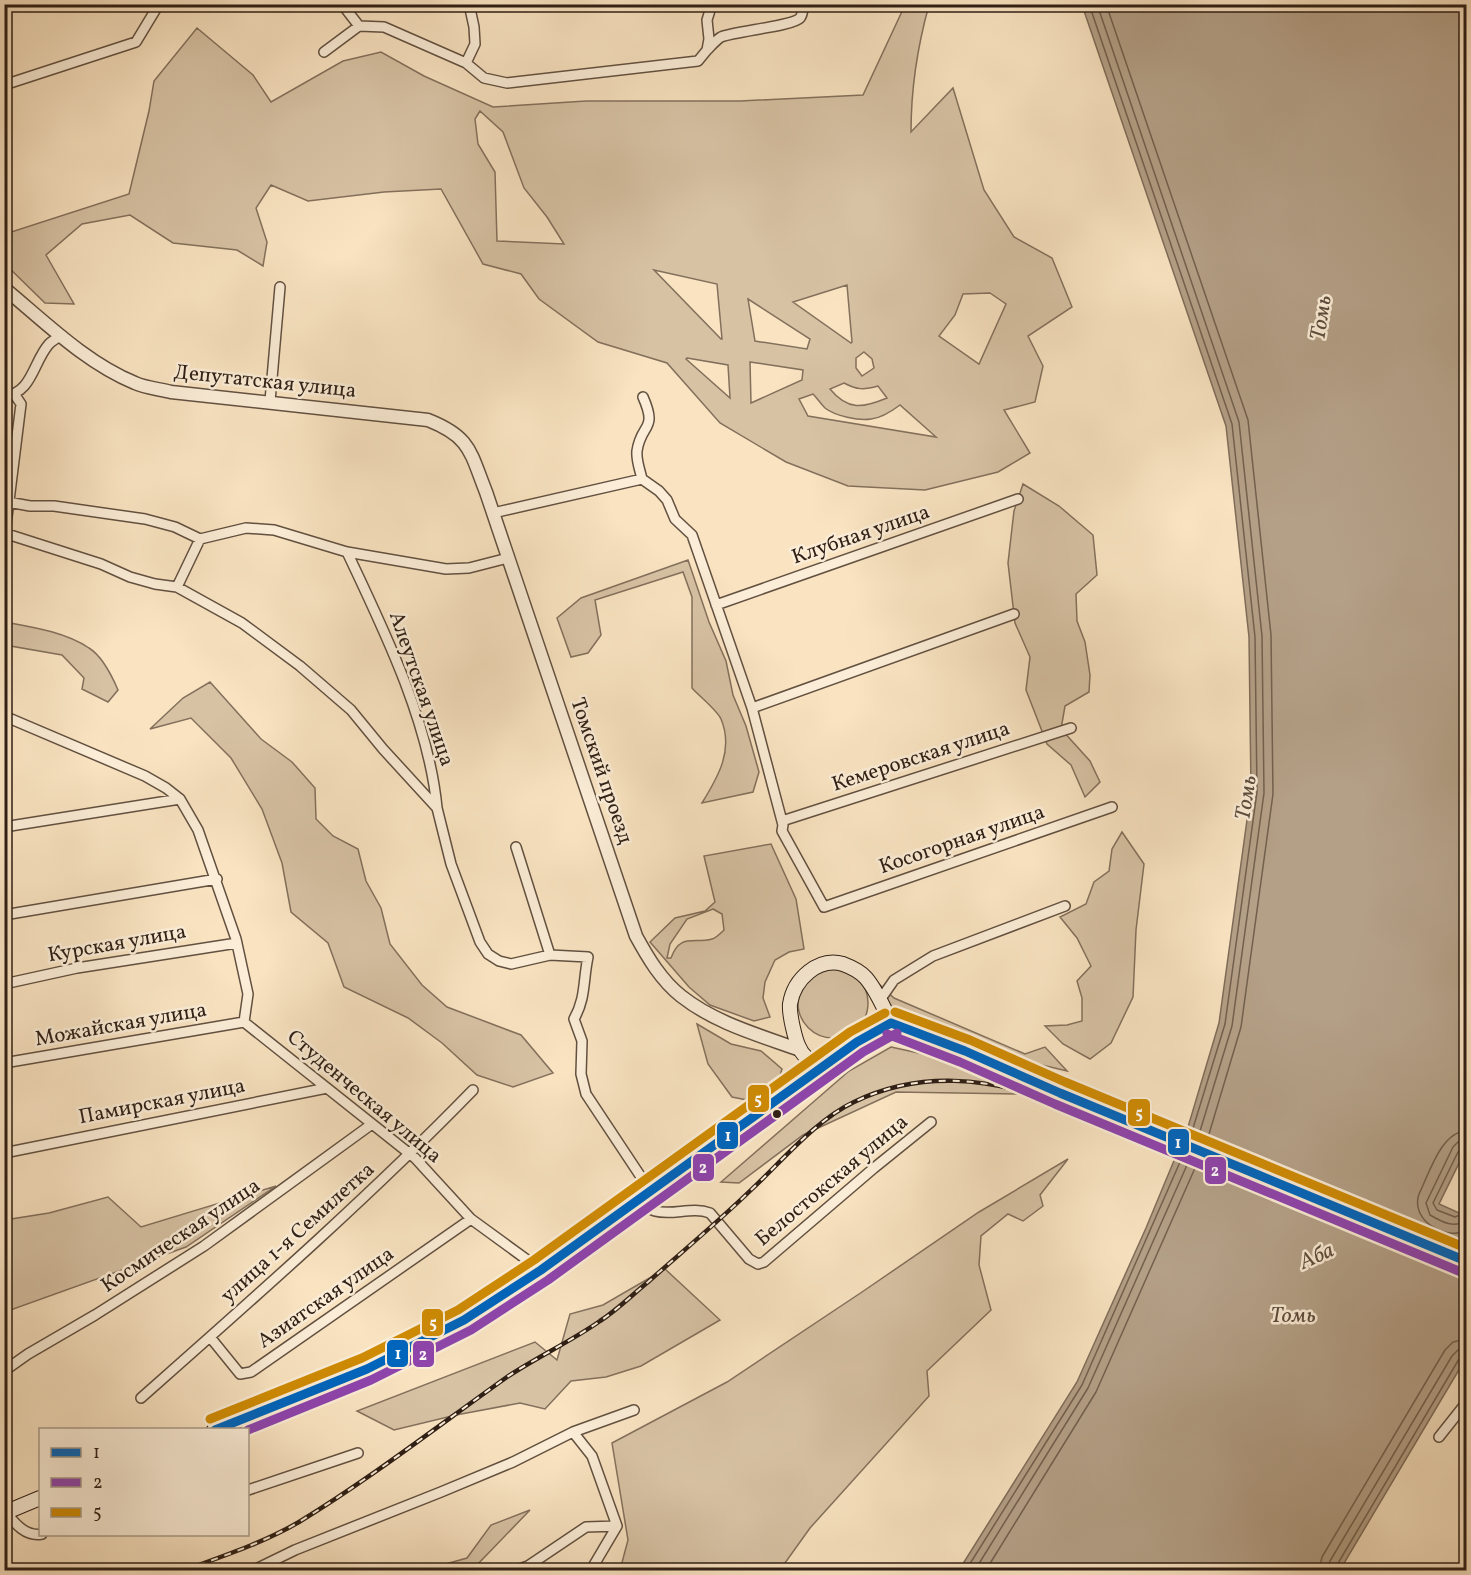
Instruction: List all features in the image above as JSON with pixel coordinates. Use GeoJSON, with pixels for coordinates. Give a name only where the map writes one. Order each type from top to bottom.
{"type":"FeatureCollection","features":[{"type":"Feature","properties":{"kind":"main road"},"geometry":{"type":"LineString","coordinates":[[819,1069],[800,1050],[792,1022],[790,1004],[796,987],[806,974],[818,964],[834,962],[853,968],[866,977],[891,1023],[965,1051],[1060,1093],[1467,1261]]}},
{"type":"Feature","properties":{"kind":"main road"},"geometry":{"type":"LineString","coordinates":[[219,1428],[368,1369],[464,1320],[541,1270],[857,1042],[891,1023]]}},
{"type":"Feature","properties":{"kind":"main road"},"geometry":{"type":"LineString","coordinates":[[5,1513],[39,1498]]}},
{"type":"Feature","properties":{"kind":"street"},"geometry":{"type":"LineString","coordinates":[[4,85],[136,42],[159,4]]}},
{"type":"Feature","properties":{"kind":"street"},"geometry":{"type":"LineString","coordinates":[[342,4],[359,26]]}},
{"type":"Feature","properties":{"kind":"street"},"geometry":{"type":"LineString","coordinates":[[466,63],[475,44],[469,4]]}},
{"type":"Feature","properties":{"kind":"street"},"geometry":{"type":"LineString","coordinates":[[707,50],[709,39],[707,20],[712,4]]}},
{"type":"Feature","properties":{"kind":"street"},"geometry":{"type":"LineString","coordinates":[[324,52],[359,26],[384,27],[466,63],[484,78],[507,83],[698,62],[720,38],[773,25],[792,23],[800,18],[803,11],[802,4]]}},
{"type":"Feature","properties":{"kind":"street"},"geometry":{"type":"LineString","coordinates":[[270,401],[280,287]]}},
{"type":"Feature","properties":{"kind":"street","name":"Депутатская улица"},"geometry":{"type":"LineString","coordinates":[[4,288],[61,336],[111,372],[138,385],[171,392],[428,420],[449,428],[464,441],[469,450]]}},
{"type":"Feature","properties":{"kind":"street"},"geometry":{"type":"LineString","coordinates":[[4,396],[15,395],[24,388],[49,343],[61,336]]}},
{"type":"Feature","properties":{"kind":"street"},"geometry":{"type":"LineString","coordinates":[[15,395],[21,404],[5,533],[155,584],[177,586],[242,623],[300,666],[351,710],[437,808]]}},
{"type":"Feature","properties":{"kind":"street"},"geometry":{"type":"LineString","coordinates":[[642,479],[638,450],[650,422],[643,397]]}},
{"type":"Feature","properties":{"kind":"street","name":"Томский проезд"},"geometry":{"type":"LineString","coordinates":[[469,450],[493,513],[640,944],[651,963],[680,995],[713,1017],[800,1050]]}},
{"type":"Feature","properties":{"kind":"street"},"geometry":{"type":"LineString","coordinates":[[493,513],[642,479],[659,490],[667,500],[675,519],[692,535],[752,708],[782,823]]}},
{"type":"Feature","properties":{"kind":"street","name":"Клубная улица"},"geometry":{"type":"LineString","coordinates":[[716,605],[1018,499]]}},
{"type":"Feature","properties":{"kind":"street"},"geometry":{"type":"LineString","coordinates":[[8,502],[145,519],[175,527],[200,538],[246,528],[274,530],[347,552],[446,569],[469,568],[508,558]]}},
{"type":"Feature","properties":{"kind":"street"},"geometry":{"type":"LineString","coordinates":[[177,586],[200,538]]}},
{"type":"Feature","properties":{"kind":"street","name":"Алеутская улица"},"geometry":{"type":"LineString","coordinates":[[347,552],[401,671],[434,778],[437,808],[451,864],[480,942],[488,954],[499,961],[511,964],[550,955],[588,957],[582,1005],[574,1020],[582,1041],[581,1074],[586,1094],[651,1192]]}},
{"type":"Feature","properties":{"kind":"street"},"geometry":{"type":"LineString","coordinates":[[752,708],[1014,614]]}},
{"type":"Feature","properties":{"kind":"street"},"geometry":{"type":"LineString","coordinates":[[4,716],[144,776],[180,799],[198,830],[237,943],[248,994],[244,1022]]}},
{"type":"Feature","properties":{"kind":"street","name":"Кемеровская улица"},"geometry":{"type":"LineString","coordinates":[[782,823],[1071,728]]}},
{"type":"Feature","properties":{"kind":"street"},"geometry":{"type":"LineString","coordinates":[[4,827],[180,799]]}},
{"type":"Feature","properties":{"kind":"street","name":"Косогорная улица"},"geometry":{"type":"LineString","coordinates":[[782,823],[782,831],[824,907],[1112,807]]}},
{"type":"Feature","properties":{"kind":"street"},"geometry":{"type":"LineString","coordinates":[[516,847],[550,955]]}},
{"type":"Feature","properties":{"kind":"street"},"geometry":{"type":"LineString","coordinates":[[4,915],[216,879]]}},
{"type":"Feature","properties":{"kind":"street"},"geometry":{"type":"LineString","coordinates":[[880,1000],[894,980],[933,956],[1065,906]]}},
{"type":"Feature","properties":{"kind":"street","name":"Курская улица"},"geometry":{"type":"LineString","coordinates":[[4,984],[76,968],[237,943]]}},
{"type":"Feature","properties":{"kind":"street","name":"Можайская улица"},"geometry":{"type":"LineString","coordinates":[[4,1063],[244,1022]]}},
{"type":"Feature","properties":{"kind":"street","name":"Студенческая улица"},"geometry":{"type":"LineString","coordinates":[[244,1022],[411,1154],[471,1219],[541,1270]]}},
{"type":"Feature","properties":{"kind":"street","name":"Памирская улица"},"geometry":{"type":"LineString","coordinates":[[4,1152],[327,1088]]}},
{"type":"Feature","properties":{"kind":"street","name":"улица 1-я Семилетка"},"geometry":{"type":"LineString","coordinates":[[141,1398],[411,1154],[473,1090]]}},
{"type":"Feature","properties":{"kind":"street","name":"Белостокская улица"},"geometry":{"type":"LineString","coordinates":[[637,1202],[654,1211],[702,1209],[710,1213],[749,1259],[758,1264],[764,1262],[931,1122]]}},
{"type":"Feature","properties":{"kind":"street","name":"Космическая улица"},"geometry":{"type":"LineString","coordinates":[[4,1371],[204,1246],[372,1124]]}},
{"type":"Feature","properties":{"kind":"street","name":"Азиатская улица"},"geometry":{"type":"LineString","coordinates":[[210,1337],[240,1374],[251,1372],[471,1219]]}},
{"type":"Feature","properties":{"kind":"street"},"geometry":{"type":"LineString","coordinates":[[1439,1437],[1467,1403]]}},
{"type":"Feature","properties":{"kind":"street"},"geometry":{"type":"LineString","coordinates":[[254,1570],[295,1550],[513,1462],[573,1432],[634,1410]]}},
{"type":"Feature","properties":{"kind":"street"},"geometry":{"type":"LineString","coordinates":[[573,1432],[592,1456],[617,1526]]}},
{"type":"Feature","properties":{"kind":"street"},"geometry":{"type":"LineString","coordinates":[[249,1490],[358,1453]]}},
{"type":"Feature","properties":{"kind":"street"},"geometry":{"type":"LineString","coordinates":[[5,1513],[18,1526],[34,1536],[39,1535]]}},
{"type":"Feature","properties":{"kind":"street"},"geometry":{"type":"LineString","coordinates":[[517,1570],[528,1566],[585,1527],[617,1526]]}},
{"type":"Feature","properties":{"kind":"street"},"geometry":{"type":"LineString","coordinates":[[591,1570],[617,1526]]}},
{"type":"Feature","properties":{"kind":"shaded area"},"geometry":{"type":"Polygon","coordinates":[[[905,5],[929,5],[916,67],[911,132],[953,88],[984,190],[1014,237],[1052,258],[1072,307],[1028,336],[1043,366],[1035,402],[1004,410],[1030,453],[998,472],[925,490],[848,486],[786,462],[720,423],[667,363],[598,342],[539,299],[521,274],[483,264],[441,189],[384,192],[308,201],[271,185],[256,208],[267,242],[263,266],[237,250],[173,243],[130,215],[82,224],[46,255],[74,304],[45,303],[5,264],[5,234],[129,194],[154,81],[197,28],[253,75],[271,102],[343,61],[381,52],[424,76],[493,107],[586,101],[740,101],[863,95],[905,5]],[[480,111],[475,119],[478,144],[495,172],[497,241],[564,244],[547,217],[524,188],[503,132],[480,111]],[[654,270],[721,339],[717,284],[654,270]],[[847,285],[793,302],[851,343],[847,285]],[[990,293],[963,294],[955,315],[939,336],[979,364],[1006,304],[990,293]],[[748,299],[755,341],[807,349],[810,339],[748,299]],[[864,352],[856,358],[856,368],[862,376],[874,368],[872,359],[864,352]],[[686,359],[730,398],[728,365],[686,359]],[[750,362],[751,403],[802,380],[803,370],[750,362]],[[844,383],[830,389],[843,401],[856,406],[887,398],[878,386],[861,389],[844,383]],[[813,394],[799,399],[808,416],[936,437],[900,405],[879,417],[860,419],[841,416],[829,411],[813,394]]]}},
{"type":"Feature","properties":{"kind":"shaded area"},"geometry":{"type":"Polygon","coordinates":[[[1023,484],[1059,506],[1093,535],[1097,575],[1076,594],[1077,621],[1085,642],[1090,675],[1089,692],[1065,706],[1061,729],[1090,761],[1100,782],[1085,797],[1071,765],[1047,744],[1026,690],[1030,657],[1015,623],[1008,563],[1014,511],[1023,484]]]}},
{"type":"Feature","properties":{"kind":"shaded area"},"geometry":{"type":"Polygon","coordinates":[[[688,560],[709,622],[726,661],[733,695],[746,726],[759,772],[753,792],[702,803],[722,763],[726,742],[725,730],[719,715],[692,688],[692,597],[683,572],[595,600],[601,635],[588,653],[571,657],[557,618],[581,598],[688,560]]]}},
{"type":"Feature","properties":{"kind":"shaded area"},"geometry":{"type":"Polygon","coordinates":[[[5,622],[37,628],[80,642],[102,661],[118,690],[108,702],[82,689],[84,678],[62,655],[5,645],[5,622]]]}},
{"type":"Feature","properties":{"kind":"shaded area"},"geometry":{"type":"Polygon","coordinates":[[[210,682],[261,739],[292,762],[315,788],[316,819],[333,836],[358,849],[366,881],[381,908],[390,944],[422,985],[447,1007],[521,1035],[553,1073],[513,1087],[477,1075],[442,1043],[408,1018],[344,987],[328,943],[291,912],[282,863],[262,809],[231,758],[191,718],[150,729],[183,698],[210,682]]]}},
{"type":"Feature","properties":{"kind":"shaded area"},"geometry":{"type":"Polygon","coordinates":[[[1122,832],[1144,864],[1136,930],[1133,997],[1111,1043],[1090,1059],[1063,1044],[1045,1026],[1067,1025],[1082,1021],[1082,998],[1077,981],[1091,966],[1077,938],[1060,917],[1086,904],[1094,882],[1109,871],[1112,849],[1122,832]]]}},
{"type":"Feature","properties":{"kind":"shaded area"},"geometry":{"type":"Polygon","coordinates":[[[771,844],[796,899],[804,949],[789,952],[775,960],[765,982],[763,998],[770,1017],[754,1021],[710,1005],[689,987],[650,942],[675,918],[705,911],[715,902],[704,856],[771,844]],[[713,909],[687,919],[670,944],[667,958],[671,958],[683,942],[712,939],[718,935],[724,930],[722,914],[713,909]]]}},
{"type":"Feature","properties":{"kind":"shaded area"},"geometry":{"type":"Polygon","coordinates":[[[833,968],[852,974],[862,984],[868,1003],[862,1022],[852,1032],[833,1038],[814,1032],[804,1022],[798,1003],[804,984],[814,974],[833,968]]]}},
{"type":"Feature","properties":{"kind":"shaded area"},"geometry":{"type":"Polygon","coordinates":[[[865,971],[894,998],[1025,1054],[1045,1047],[1067,1071],[1021,1060],[907,1021],[877,996],[865,971]]]}},
{"type":"Feature","properties":{"kind":"shaded area"},"geometry":{"type":"Polygon","coordinates":[[[697,1024],[731,1044],[761,1051],[782,1069],[776,1088],[757,1102],[732,1097],[708,1064],[697,1024]]]}},
{"type":"Feature","properties":{"kind":"shaded area"},"geometry":{"type":"Polygon","coordinates":[[[891,1047],[923,1054],[979,1073],[1020,1094],[896,1092],[803,1135],[739,1183],[721,1182],[849,1071],[891,1047]]]}},
{"type":"Feature","properties":{"kind":"shaded area"},"geometry":{"type":"Polygon","coordinates":[[[1068,1159],[1040,1195],[1043,1206],[1023,1221],[1008,1214],[981,1236],[979,1265],[991,1310],[927,1371],[929,1396],[810,1528],[780,1570],[620,1570],[628,1540],[612,1443],[727,1382],[979,1212],[1068,1159]]]}},
{"type":"Feature","properties":{"kind":"shaded area"},"geometry":{"type":"Polygon","coordinates":[[[276,1186],[186,1247],[5,1312],[5,1220],[49,1213],[108,1197],[141,1227],[276,1186]]]}},
{"type":"Feature","properties":{"kind":"shaded area"},"geometry":{"type":"Polygon","coordinates":[[[665,1269],[720,1320],[641,1366],[606,1377],[571,1381],[545,1409],[520,1403],[394,1430],[357,1411],[535,1342],[557,1360],[570,1314],[603,1305],[665,1269]]]}},
{"type":"Feature","properties":{"kind":"shaded area"},"geometry":{"type":"Polygon","coordinates":[[[530,1510],[475,1567],[461,1570],[424,1570],[467,1558],[491,1525],[530,1510]]]}},
{"type":"Feature","properties":{"kind":"water","name":"Томь"},"geometry":{"type":"Polygon","coordinates":[[[1082,5],[1466,5],[1466,1149],[1439,1204],[1466,1216],[1466,1358],[1340,1570],[959,1570],[1077,1382],[1146,1228],[1188,1127],[1219,1023],[1251,791],[1249,637],[1226,426],[1082,5]]]}},
{"type":"Feature","properties":{"kind":"railway"},"geometry":{"type":"LineString","coordinates":[[185,1570],[257,1543],[299,1522],[378,1470],[507,1377],[600,1321],[714,1224],[826,1119],[854,1102],[904,1085],[954,1081],[979,1083],[1005,1087],[1055,1101],[1466,1275]]}},
{"type":"Feature","properties":{"kind":"transit line","name":"5"},"geometry":{"type":"LineString","coordinates":[[895,1012],[970,1040],[1065,1082],[1466,1248]]}},
{"type":"Feature","properties":{"kind":"transit line","name":"5"},"geometry":{"type":"LineString","coordinates":[[210,1419],[362,1358],[458,1310],[534,1260],[850,1032],[885,1013]]}},
{"type":"Feature","properties":{"kind":"transit line","name":"1"},"geometry":{"type":"LineString","coordinates":[[891,1023],[965,1051],[1060,1093],[1466,1261]]}},
{"type":"Feature","properties":{"kind":"transit line","name":"1"},"geometry":{"type":"LineString","coordinates":[[220,1428],[367,1369],[464,1320],[541,1270],[857,1042],[891,1023]]}},
{"type":"Feature","properties":{"kind":"transit line","name":"2"},"geometry":{"type":"LineString","coordinates":[[249,1430],[371,1380],[471,1330],[548,1280],[863,1052],[897,1033]]}},
{"type":"Feature","properties":{"kind":"transit line","name":"2"},"geometry":{"type":"LineString","coordinates":[[887,1034],[960,1062],[1055,1104],[1461,1272]]}},
{"type":"Feature","properties":{"kind":"water label","name":"Аба"},"geometry":{"type":"Point","coordinates":[1317,1257]}}]}
